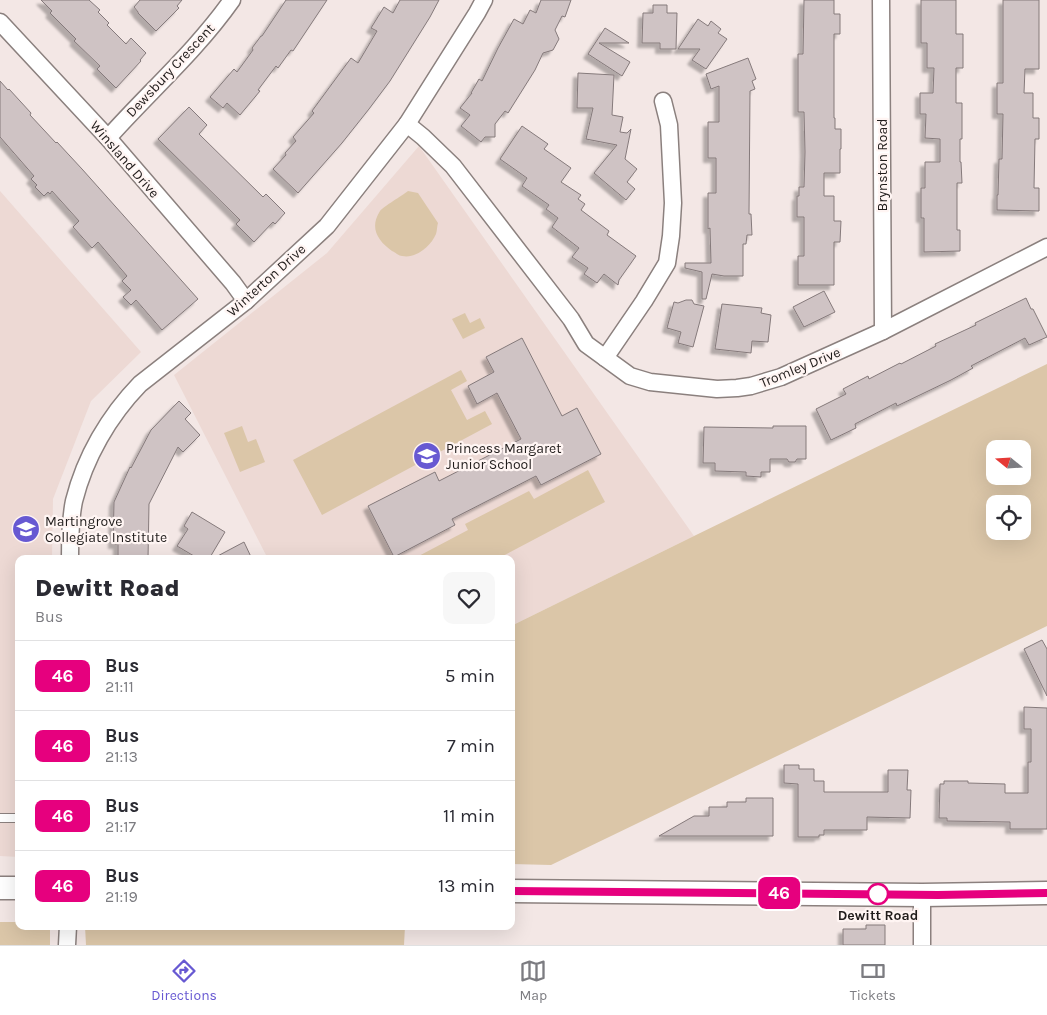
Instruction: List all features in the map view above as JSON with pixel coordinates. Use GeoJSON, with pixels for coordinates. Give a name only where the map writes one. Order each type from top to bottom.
{"type":"FeatureCollection","features":[{"type":"Feature","properties":{"kind":"main road"},"geometry":{"type":"LineString","coordinates":[[0,888],[15,888]]}},
{"type":"Feature","properties":{"kind":"main road"},"geometry":{"type":"LineString","coordinates":[[515,891],[922,895],[1047,893]]}},
{"type":"Feature","properties":{"kind":"street","name":"Dewsbury Crescent"},"geometry":{"type":"LineString","coordinates":[[108,138],[174,70],[232,0]]}},
{"type":"Feature","properties":{"kind":"street","name":"Winterton Drive"},"geometry":{"type":"LineString","coordinates":[[70,555],[74,502],[80,482],[88,460],[114,414],[140,384],[246,301],[327,226],[408,124],[484,0]]}},
{"type":"Feature","properties":{"kind":"street","name":"Brynston Road"},"geometry":{"type":"LineString","coordinates":[[881,0],[883,331]]}},
{"type":"Feature","properties":{"kind":"street","name":"Winsland Drive"},"geometry":{"type":"LineString","coordinates":[[0,22],[108,138],[246,301]]}},
{"type":"Feature","properties":{"kind":"street"},"geometry":{"type":"LineString","coordinates":[[606,358],[667,264],[673,203],[669,125],[662,101]]}},
{"type":"Feature","properties":{"kind":"street","name":"Tromley Drive"},"geometry":{"type":"LineString","coordinates":[[408,124],[453,166],[570,319],[586,344],[630,376],[650,382],[717,389],[736,388],[767,382],[883,331],[1047,247]]}},
{"type":"Feature","properties":{"kind":"street"},"geometry":{"type":"LineString","coordinates":[[922,895],[922,945]]}},
{"type":"Feature","properties":{"kind":"street"},"geometry":{"type":"LineString","coordinates":[[67,945],[68,930]]}},
{"type":"Feature","properties":{"kind":"lane"},"geometry":{"type":"LineString","coordinates":[[0,818],[15,818]]}},
{"type":"Feature","properties":{"kind":"shaded area","name":"Princess Margaret Junior School"},"geometry":{"type":"Polygon","coordinates":[[[419,146],[694,536],[515,624],[515,555],[266,555],[174,375],[327,253],[419,146]]]}},
{"type":"Feature","properties":{"kind":"shaded area","name":"Martingrove Collegiate Institute"},"geometry":{"type":"Polygon","coordinates":[[[0,191],[141,352],[91,401],[53,499],[52,555],[15,555],[15,857],[0,856],[0,191]]]}},
{"type":"Feature","properties":{"kind":"shaded area"},"geometry":{"type":"Polygon","coordinates":[[[408,191],[418,193],[438,223],[436,234],[431,243],[418,254],[401,256],[392,251],[379,238],[375,223],[382,209],[408,191]]]}},
{"type":"Feature","properties":{"kind":"shaded area"},"geometry":{"type":"Polygon","coordinates":[[[465,313],[470,323],[480,318],[485,328],[463,339],[452,319],[465,313]]]}},
{"type":"Feature","properties":{"kind":"shaded area"},"geometry":{"type":"Polygon","coordinates":[[[1047,364],[1047,626],[551,865],[515,864],[515,624],[1047,364]]]}},
{"type":"Feature","properties":{"kind":"shaded area"},"geometry":{"type":"Polygon","coordinates":[[[461,370],[467,381],[451,390],[467,420],[485,411],[492,424],[322,515],[293,460],[461,370]]]}},
{"type":"Feature","properties":{"kind":"shaded area"},"geometry":{"type":"Polygon","coordinates":[[[242,426],[248,442],[256,439],[265,462],[240,472],[224,433],[242,426]]]}},
{"type":"Feature","properties":{"kind":"shaded area"},"geometry":{"type":"Polygon","coordinates":[[[588,470],[605,502],[505,555],[421,555],[468,530],[465,524],[529,491],[534,499],[588,470]]]}},
{"type":"Feature","properties":{"kind":"shaded area"},"geometry":{"type":"Polygon","coordinates":[[[0,922],[15,922],[15,930],[50,930],[50,945],[0,945],[0,922]]]}},
{"type":"Feature","properties":{"kind":"shaded area"},"geometry":{"type":"Polygon","coordinates":[[[85,930],[405,930],[404,945],[86,945],[85,930]]]}},
{"type":"Feature","properties":{"kind":"building"},"geometry":{"type":"Polygon","coordinates":[[[41,0],[89,0],[100,10],[98,12],[109,23],[107,25],[126,44],[131,38],[146,53],[116,88],[97,69],[100,66],[74,41],[76,39],[50,13],[52,11],[41,0]]]}},
{"type":"Feature","properties":{"kind":"building"},"geometry":{"type":"Polygon","coordinates":[[[140,0],[182,0],[177,6],[179,8],[156,31],[134,7],[140,0]]]}},
{"type":"Feature","properties":{"kind":"building"},"geometry":{"type":"Polygon","coordinates":[[[286,0],[327,0],[293,51],[291,50],[278,68],[276,66],[258,90],[260,91],[240,115],[227,103],[223,108],[210,97],[234,69],[237,72],[286,0]]]}},
{"type":"Feature","properties":{"kind":"building"},"geometry":{"type":"Polygon","coordinates":[[[400,0],[439,0],[390,81],[342,143],[298,193],[273,169],[296,141],[293,137],[314,113],[312,111],[351,58],[358,63],[377,31],[371,28],[384,7],[393,13],[400,0]]]}},
{"type":"Feature","properties":{"kind":"building"},"geometry":{"type":"Polygon","coordinates":[[[541,0],[571,0],[565,17],[562,16],[555,30],[559,39],[553,50],[543,53],[535,70],[508,113],[505,111],[495,124],[495,137],[485,137],[481,142],[461,126],[470,115],[460,108],[472,93],[479,79],[482,81],[514,19],[523,24],[530,10],[536,13],[541,0]]]}},
{"type":"Feature","properties":{"kind":"building"},"geometry":{"type":"Polygon","coordinates":[[[804,0],[834,0],[834,14],[840,14],[840,34],[834,34],[834,118],[835,129],[841,129],[840,173],[824,173],[824,196],[834,196],[834,221],[841,221],[840,242],[834,242],[834,285],[798,285],[798,256],[804,256],[804,217],[797,217],[797,196],[799,196],[799,187],[804,187],[804,112],[798,112],[798,54],[803,54],[804,0]]]}},
{"type":"Feature","properties":{"kind":"building"},"geometry":{"type":"Polygon","coordinates":[[[921,0],[956,0],[956,34],[963,34],[963,68],[956,68],[956,103],[962,103],[960,162],[962,183],[957,183],[957,230],[960,230],[960,251],[924,252],[924,218],[921,218],[921,188],[925,188],[925,162],[940,162],[940,139],[925,138],[926,114],[920,114],[920,93],[933,93],[934,68],[927,68],[927,43],[921,43],[921,0]]]}},
{"type":"Feature","properties":{"kind":"building"},"geometry":{"type":"Polygon","coordinates":[[[1003,0],[1039,0],[1039,69],[1025,69],[1024,93],[1033,93],[1033,118],[1039,118],[1039,139],[1035,139],[1034,188],[1039,188],[1039,211],[997,210],[999,159],[1002,159],[1003,114],[997,114],[997,83],[1003,83],[1003,0]]]}},
{"type":"Feature","properties":{"kind":"building"},"geometry":{"type":"Polygon","coordinates":[[[653,5],[667,5],[667,13],[677,13],[676,49],[660,49],[660,43],[642,43],[643,13],[653,13],[653,5]]]}},
{"type":"Feature","properties":{"kind":"building"},"geometry":{"type":"Polygon","coordinates":[[[698,19],[708,26],[711,21],[721,29],[718,33],[727,39],[706,69],[692,60],[700,49],[678,49],[698,19]]]}},
{"type":"Feature","properties":{"kind":"building"},"geometry":{"type":"Polygon","coordinates":[[[605,28],[629,43],[599,43],[630,62],[622,76],[588,54],[605,28]]]}},
{"type":"Feature","properties":{"kind":"building"},"geometry":{"type":"Polygon","coordinates":[[[748,58],[756,79],[752,81],[755,89],[750,91],[749,214],[751,214],[752,235],[747,235],[746,244],[743,244],[743,276],[712,274],[706,299],[702,299],[702,272],[685,268],[685,263],[711,263],[710,228],[708,229],[708,193],[716,193],[716,158],[708,158],[708,122],[719,122],[719,86],[711,89],[706,74],[748,58]]]}},
{"type":"Feature","properties":{"kind":"building"},"geometry":{"type":"Polygon","coordinates":[[[578,73],[614,75],[612,115],[623,117],[620,132],[627,133],[631,129],[625,159],[637,169],[627,182],[635,189],[626,200],[594,173],[617,145],[586,139],[593,108],[577,108],[578,73]]]}},
{"type":"Feature","properties":{"kind":"building"},"geometry":{"type":"Polygon","coordinates":[[[0,81],[82,169],[198,299],[162,330],[136,300],[131,305],[123,297],[131,290],[122,281],[127,276],[98,242],[92,248],[73,227],[79,221],[52,191],[44,196],[35,187],[37,185],[31,179],[34,176],[0,137],[0,81]]]}},
{"type":"Feature","properties":{"kind":"building"},"geometry":{"type":"Polygon","coordinates":[[[189,107],[207,125],[199,134],[263,197],[266,194],[285,213],[275,224],[273,222],[254,242],[236,224],[240,220],[158,139],[189,107]]]}},
{"type":"Feature","properties":{"kind":"building"},"geometry":{"type":"Polygon","coordinates":[[[522,126],[548,144],[544,149],[571,168],[561,182],[581,195],[578,199],[585,204],[581,210],[609,231],[607,235],[636,256],[619,280],[618,285],[604,274],[597,283],[584,274],[588,268],[572,257],[579,248],[552,227],[558,218],[546,209],[549,205],[522,186],[527,178],[500,159],[522,126]]]}},
{"type":"Feature","properties":{"kind":"building"},"geometry":{"type":"Polygon","coordinates":[[[824,291],[835,312],[804,327],[793,307],[824,291]]]}},
{"type":"Feature","properties":{"kind":"building"},"geometry":{"type":"Polygon","coordinates":[[[1026,298],[1047,337],[1029,345],[1025,338],[971,366],[973,368],[951,380],[897,406],[896,403],[855,424],[856,428],[831,440],[816,409],[846,394],[843,389],[868,376],[869,379],[901,364],[936,346],[935,344],[976,325],[975,323],[1026,298]]]}},
{"type":"Feature","properties":{"kind":"building"},"geometry":{"type":"Polygon","coordinates":[[[692,300],[694,304],[704,306],[693,347],[678,343],[681,332],[667,328],[674,302],[678,303],[692,300]]]}},
{"type":"Feature","properties":{"kind":"building"},"geometry":{"type":"Polygon","coordinates":[[[722,304],[762,308],[761,313],[771,315],[768,342],[752,341],[751,353],[715,349],[722,304]]]}},
{"type":"Feature","properties":{"kind":"building"},"geometry":{"type":"Polygon","coordinates":[[[522,338],[562,416],[577,408],[601,454],[541,485],[536,476],[452,519],[455,525],[398,555],[393,555],[368,506],[435,472],[439,481],[521,439],[497,393],[477,404],[468,386],[494,372],[486,357],[522,338]]]}},
{"type":"Feature","properties":{"kind":"building"},"geometry":{"type":"Polygon","coordinates":[[[179,401],[191,413],[185,419],[200,435],[183,452],[178,447],[149,504],[148,555],[118,555],[118,544],[113,544],[114,502],[130,467],[151,430],[179,401]]]}},
{"type":"Feature","properties":{"kind":"building"},"geometry":{"type":"Polygon","coordinates":[[[773,426],[806,426],[806,459],[797,459],[795,462],[789,462],[787,459],[770,459],[770,472],[761,472],[761,477],[746,476],[746,472],[715,471],[715,463],[703,463],[704,427],[773,428],[773,426]]]}},
{"type":"Feature","properties":{"kind":"building"},"geometry":{"type":"Polygon","coordinates":[[[192,512],[225,532],[211,555],[192,555],[177,546],[188,529],[184,526],[192,512]]]}},
{"type":"Feature","properties":{"kind":"building"},"geometry":{"type":"Polygon","coordinates":[[[244,542],[250,555],[220,555],[244,542]]]}},
{"type":"Feature","properties":{"kind":"building"},"geometry":{"type":"Polygon","coordinates":[[[1042,640],[1047,649],[1047,696],[1024,649],[1042,640]]]}},
{"type":"Feature","properties":{"kind":"building"},"geometry":{"type":"Polygon","coordinates":[[[1024,707],[1047,708],[1047,829],[1010,829],[1010,822],[947,821],[947,818],[939,818],[940,784],[944,784],[944,781],[1005,784],[1005,793],[1028,793],[1028,762],[1031,762],[1031,729],[1024,729],[1024,707]]]}},
{"type":"Feature","properties":{"kind":"building"},"geometry":{"type":"Polygon","coordinates":[[[784,765],[799,765],[799,769],[814,769],[814,781],[824,781],[824,792],[888,792],[888,770],[908,770],[907,790],[911,790],[910,818],[867,817],[867,830],[824,830],[824,835],[819,835],[819,837],[798,837],[798,784],[784,783],[784,765]]]}},
{"type":"Feature","properties":{"kind":"building"},"geometry":{"type":"Polygon","coordinates":[[[746,798],[773,798],[773,836],[659,836],[694,816],[709,816],[709,807],[727,807],[727,802],[746,802],[746,798]]]}},
{"type":"Feature","properties":{"kind":"building"},"geometry":{"type":"Polygon","coordinates":[[[866,925],[885,925],[885,945],[843,945],[843,929],[866,929],[866,925]]]}},
{"type":"Feature","properties":{"kind":"bus line","name":"46"},"geometry":{"type":"LineString","coordinates":[[515,891],[938,895],[1047,893]]}},
{"type":"Feature","properties":{"kind":"place","name":"Princess Margaret Junior School"},"geometry":{"type":"Point","coordinates":[427,456]}},
{"type":"Feature","properties":{"kind":"place","name":"Martingrove Collegiate Institute"},"geometry":{"type":"Point","coordinates":[26,529]}},
{"type":"Feature","properties":{"kind":"place","name":"Dewitt Road"},"geometry":{"type":"Point","coordinates":[878,894]}}]}
